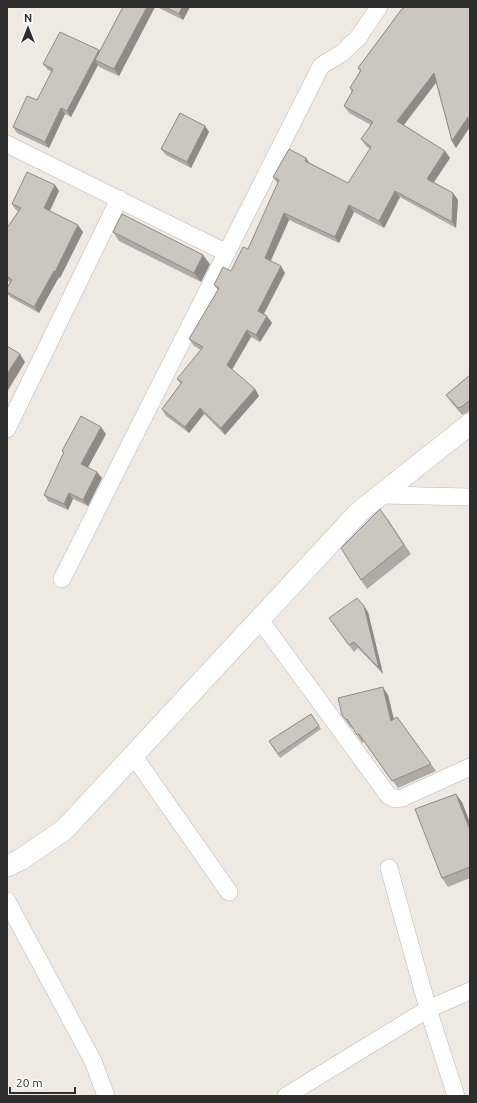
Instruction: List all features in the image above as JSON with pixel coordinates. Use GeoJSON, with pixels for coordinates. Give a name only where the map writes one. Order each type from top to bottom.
{"type":"FeatureCollection","features":[{"type":"Feature","properties":{"kind":"street"},"geometry":{"type":"LineString","coordinates":[[62,579],[321,66],[342,53],[358,38],[379,7]]}},
{"type":"Feature","properties":{"kind":"street"},"geometry":{"type":"LineString","coordinates":[[7,144],[227,253]]}},
{"type":"Feature","properties":{"kind":"street"},"geometry":{"type":"LineString","coordinates":[[7,429],[119,199]]}},
{"type":"Feature","properties":{"kind":"street"},"geometry":{"type":"LineString","coordinates":[[7,866],[20,860],[64,830],[359,512],[470,424]]}},
{"type":"Feature","properties":{"kind":"street"},"geometry":{"type":"LineString","coordinates":[[381,495],[470,497]]}},
{"type":"Feature","properties":{"kind":"street"},"geometry":{"type":"LineString","coordinates":[[260,620],[388,795],[395,799],[402,798],[470,767]]}},
{"type":"Feature","properties":{"kind":"street"},"geometry":{"type":"LineString","coordinates":[[133,755],[229,892]]}},
{"type":"Feature","properties":{"kind":"street"},"geometry":{"type":"LineString","coordinates":[[389,868],[428,1009],[456,1096]]}},
{"type":"Feature","properties":{"kind":"street"},"geometry":{"type":"LineString","coordinates":[[7,901],[93,1061],[106,1096]]}},
{"type":"Feature","properties":{"kind":"street"},"geometry":{"type":"LineString","coordinates":[[288,1095],[428,1009],[470,991]]}},
{"type":"Feature","properties":{"kind":"building"},"geometry":{"type":"Polygon","coordinates":[[[123,7],[147,7],[114,69],[95,60],[123,7]]]}},
{"type":"Feature","properties":{"kind":"building"},"geometry":{"type":"Polygon","coordinates":[[[165,7],[182,7],[179,14],[165,7]]]}},
{"type":"Feature","properties":{"kind":"building"},"geometry":{"type":"Polygon","coordinates":[[[405,7],[470,7],[470,133],[468,117],[452,141],[434,73],[397,121],[445,151],[427,179],[453,193],[452,222],[395,191],[379,221],[349,205],[335,237],[284,213],[265,258],[281,266],[258,311],[267,316],[256,335],[247,330],[227,365],[255,389],[221,428],[200,408],[185,427],[162,409],[182,382],[177,379],[203,347],[189,339],[219,288],[214,285],[223,267],[231,271],[243,247],[248,249],[279,180],[273,177],[289,149],[306,158],[305,161],[348,183],[371,147],[361,139],[373,122],[344,106],[353,90],[350,88],[361,70],[358,68],[401,10],[405,7]]]}},
{"type":"Feature","properties":{"kind":"building"},"geometry":{"type":"Polygon","coordinates":[[[60,32],[99,50],[67,111],[61,108],[45,142],[13,127],[27,96],[37,100],[53,69],[43,64],[60,32]]]}},
{"type":"Feature","properties":{"kind":"building"},"geometry":{"type":"Polygon","coordinates":[[[180,113],[205,126],[187,162],[161,149],[180,113]]]}},
{"type":"Feature","properties":{"kind":"building"},"geometry":{"type":"Polygon","coordinates":[[[27,172],[55,185],[44,208],[78,225],[55,272],[54,271],[34,307],[7,292],[7,288],[12,280],[7,276],[7,228],[21,208],[12,204],[27,172]]]}},
{"type":"Feature","properties":{"kind":"building"},"geometry":{"type":"Polygon","coordinates":[[[122,214],[203,255],[194,273],[113,232],[122,214]]]}},
{"type":"Feature","properties":{"kind":"building"},"geometry":{"type":"Polygon","coordinates":[[[7,346],[20,354],[7,374],[7,346]]]}},
{"type":"Feature","properties":{"kind":"building"},"geometry":{"type":"Polygon","coordinates":[[[470,375],[470,400],[458,408],[446,395],[470,375]]]}},
{"type":"Feature","properties":{"kind":"building"},"geometry":{"type":"Polygon","coordinates":[[[81,416],[101,427],[81,464],[97,472],[83,500],[69,493],[64,504],[44,495],[64,452],[62,451],[81,416]]]}},
{"type":"Feature","properties":{"kind":"building"},"geometry":{"type":"Polygon","coordinates":[[[380,509],[404,545],[361,580],[341,548],[380,509]]]}},
{"type":"Feature","properties":{"kind":"building"},"geometry":{"type":"Polygon","coordinates":[[[357,598],[364,606],[379,668],[354,642],[349,645],[329,618],[357,598]]]}},
{"type":"Feature","properties":{"kind":"building"},"geometry":{"type":"Polygon","coordinates":[[[383,687],[391,721],[397,717],[431,764],[392,781],[359,734],[357,735],[347,719],[346,720],[342,715],[338,698],[383,687]]]}},
{"type":"Feature","properties":{"kind":"building"},"geometry":{"type":"Polygon","coordinates":[[[311,714],[319,726],[278,754],[269,741],[311,714]]]}},
{"type":"Feature","properties":{"kind":"building"},"geometry":{"type":"Polygon","coordinates":[[[456,794],[470,830],[470,867],[442,878],[415,809],[456,794]]]}}]}
